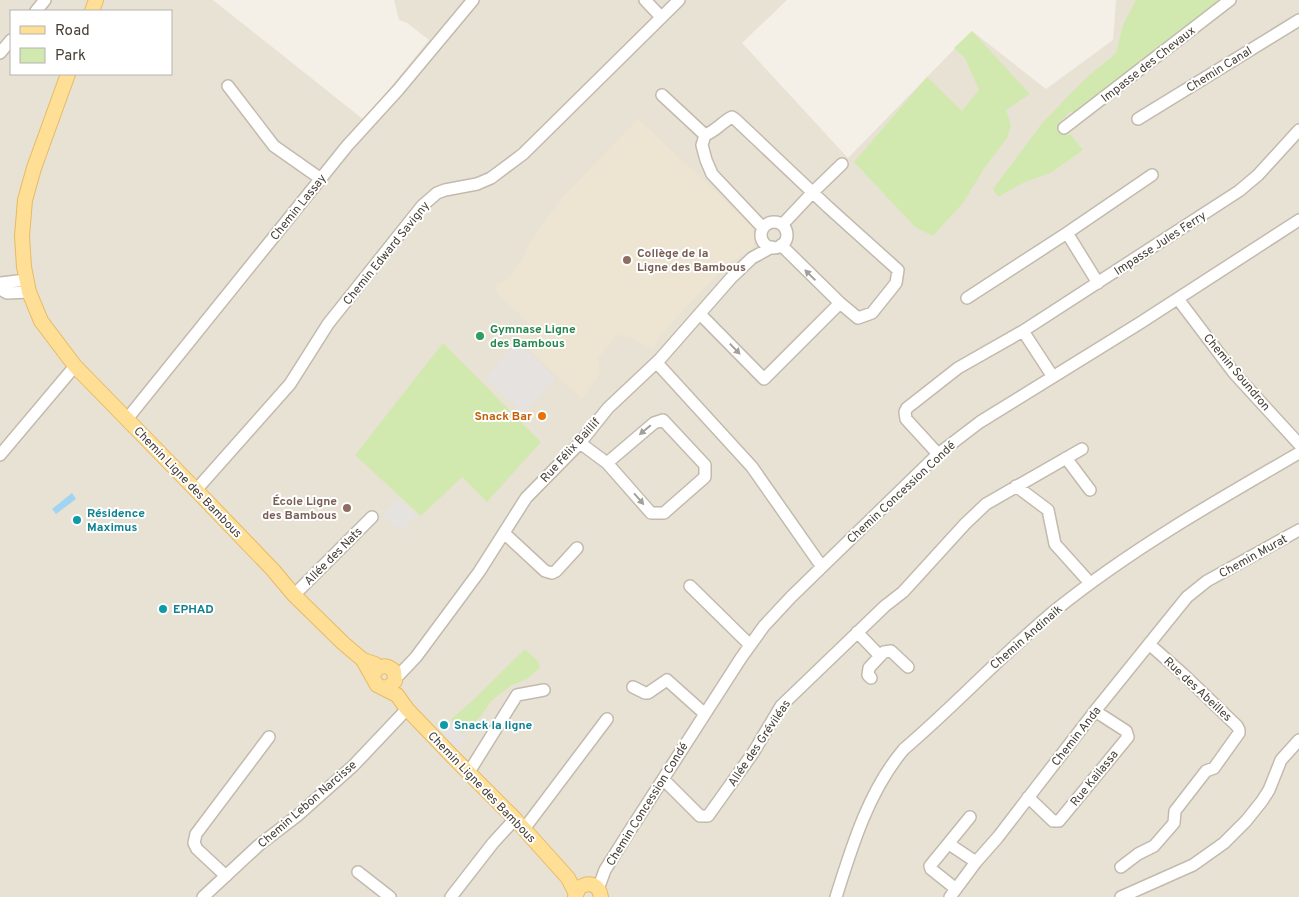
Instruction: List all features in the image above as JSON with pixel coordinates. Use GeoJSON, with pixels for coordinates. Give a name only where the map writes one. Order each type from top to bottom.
{"type":"FeatureCollection","features":[{"type":"Feature","properties":{"kind":"main road","name":"Chemin Ligne des Bambous"},"geometry":{"type":"LineString","coordinates":[[68,75],[26,193],[22,236],[27,286],[41,321],[74,366],[196,490],[294,595],[343,643],[363,660],[375,664],[386,676],[407,708],[515,819],[568,878],[576,896]]}},
{"type":"Feature","properties":{"kind":"main road","name":"Chemin Ligne des Bambous"},"geometry":{"type":"LineString","coordinates":[[568,878],[594,888]]}},
{"type":"Feature","properties":{"kind":"main road"},"geometry":{"type":"LineString","coordinates":[[576,896],[579,888],[594,888]]}},
{"type":"Feature","properties":{"kind":"street"},"geometry":{"type":"LineString","coordinates":[[37,10],[45,0]]}},
{"type":"Feature","properties":{"kind":"street","name":"Chemin Lassay"},"geometry":{"type":"LineString","coordinates":[[127,419],[321,179],[473,0]]}},
{"type":"Feature","properties":{"kind":"street"},"geometry":{"type":"LineString","coordinates":[[645,0],[662,17]]}},
{"type":"Feature","properties":{"kind":"street","name":"Chemin Edward Savigny"},"geometry":{"type":"LineString","coordinates":[[196,490],[290,384],[328,324],[422,206],[437,193],[478,184],[491,178],[523,154],[679,0]]}},
{"type":"Feature","properties":{"kind":"street","name":"Impasse des Chevaux"},"geometry":{"type":"LineString","coordinates":[[1064,128],[1230,0]]}},
{"type":"Feature","properties":{"kind":"street","name":"Chemin Canal"},"geometry":{"type":"LineString","coordinates":[[1138,119],[1299,20]]}},
{"type":"Feature","properties":{"kind":"street"},"geometry":{"type":"LineString","coordinates":[[0,53],[10,41]]}},
{"type":"Feature","properties":{"kind":"street"},"geometry":{"type":"LineString","coordinates":[[228,86],[274,146],[321,179]]}},
{"type":"Feature","properties":{"kind":"street"},"geometry":{"type":"LineString","coordinates":[[662,95],[705,135]]}},
{"type":"Feature","properties":{"kind":"street"},"geometry":{"type":"LineString","coordinates":[[732,118],[898,270],[896,282],[872,313],[858,318],[776,246],[766,246],[762,233],[712,174],[702,145],[705,135],[713,132],[728,119],[732,118]]}},
{"type":"Feature","properties":{"kind":"street","name":"Impasse Jules Ferry"},"geometry":{"type":"LineString","coordinates":[[938,454],[906,419],[905,412],[907,408],[958,368],[1023,331],[1249,183],[1299,130]]}},
{"type":"Feature","properties":{"kind":"street"},"geometry":{"type":"LineString","coordinates":[[782,225],[842,164]]}},
{"type":"Feature","properties":{"kind":"street"},"geometry":{"type":"LineString","coordinates":[[967,298],[1152,175]]}},
{"type":"Feature","properties":{"kind":"street","name":"Chemin Concession Condé"},"geometry":{"type":"LineString","coordinates":[[594,888],[705,714],[764,626],[938,454],[980,422],[1299,220]]}},
{"type":"Feature","properties":{"kind":"street"},"geometry":{"type":"LineString","coordinates":[[762,233],[771,222],[782,225],[786,236],[776,246]]}},
{"type":"Feature","properties":{"kind":"street","name":"Rue Félix Baillif"},"geometry":{"type":"LineString","coordinates":[[752,258],[762,233]]}},
{"type":"Feature","properties":{"kind":"street"},"geometry":{"type":"LineString","coordinates":[[1067,233],[1098,283]]}},
{"type":"Feature","properties":{"kind":"street","name":"Rue Félix Baillif"},"geometry":{"type":"LineString","coordinates":[[386,676],[416,657],[479,572],[514,514],[526,498],[580,442],[608,408],[657,363],[731,278],[752,258],[776,246]]}},
{"type":"Feature","properties":{"kind":"street"},"geometry":{"type":"LineString","coordinates":[[0,283],[27,286]]}},
{"type":"Feature","properties":{"kind":"street"},"geometry":{"type":"LineString","coordinates":[[0,289],[7,292],[27,286]]}},
{"type":"Feature","properties":{"kind":"street","name":"Chemin Soundron"},"geometry":{"type":"LineString","coordinates":[[1178,298],[1234,373],[1299,444]]}},
{"type":"Feature","properties":{"kind":"street"},"geometry":{"type":"LineString","coordinates":[[700,314],[764,379],[840,303]]}},
{"type":"Feature","properties":{"kind":"street"},"geometry":{"type":"LineString","coordinates":[[1023,331],[1053,377]]}},
{"type":"Feature","properties":{"kind":"street"},"geometry":{"type":"LineString","coordinates":[[657,363],[752,467],[822,567]]}},
{"type":"Feature","properties":{"kind":"street"},"geometry":{"type":"LineString","coordinates":[[0,455],[74,366]]}},
{"type":"Feature","properties":{"kind":"street"},"geometry":{"type":"LineString","coordinates":[[580,442],[607,463],[651,512],[664,512],[705,478],[705,465],[663,420],[654,423],[607,463]]}},
{"type":"Feature","properties":{"kind":"street","name":"Allée des Gréviléas"},"geometry":{"type":"LineString","coordinates":[[663,779],[700,816],[708,816],[753,753],[781,706],[857,632],[902,592],[965,524],[986,504],[1082,448]]}},
{"type":"Feature","properties":{"kind":"street","name":"Chemin Andinaik"},"geometry":{"type":"LineString","coordinates":[[836,897],[858,833],[880,782],[904,748],[1056,609],[1090,583],[1148,542],[1299,453]]}},
{"type":"Feature","properties":{"kind":"street"},"geometry":{"type":"LineString","coordinates":[[1066,458],[1090,490]]}},
{"type":"Feature","properties":{"kind":"street"},"geometry":{"type":"LineString","coordinates":[[1016,486],[1048,510],[1055,544],[1090,583]]}},
{"type":"Feature","properties":{"kind":"street","name":"Allée des Nats"},"geometry":{"type":"LineString","coordinates":[[294,595],[372,517]]}},
{"type":"Feature","properties":{"kind":"street","name":"Chemin Murat"},"geometry":{"type":"LineString","coordinates":[[1207,581],[1299,530]]}},
{"type":"Feature","properties":{"kind":"street"},"geometry":{"type":"LineString","coordinates":[[504,533],[545,571],[556,571],[577,548]]}},
{"type":"Feature","properties":{"kind":"street","name":"Chemin Anda"},"geometry":{"type":"LineString","coordinates":[[953,893],[1149,644],[1188,597],[1207,581]]}},
{"type":"Feature","properties":{"kind":"street"},"geometry":{"type":"LineString","coordinates":[[690,586],[750,645]]}},
{"type":"Feature","properties":{"kind":"street"},"geometry":{"type":"LineString","coordinates":[[857,632],[880,656]]}},
{"type":"Feature","properties":{"kind":"street","name":"Rue des Abeilles"},"geometry":{"type":"LineString","coordinates":[[1120,866],[1154,846],[1159,841],[1174,823],[1175,811],[1206,771],[1214,768],[1239,730],[1238,726],[1149,644]]}},
{"type":"Feature","properties":{"kind":"street"},"geometry":{"type":"LineString","coordinates":[[871,678],[868,675],[868,668],[884,652],[891,651],[908,667]]}},
{"type":"Feature","properties":{"kind":"street"},"geometry":{"type":"LineString","coordinates":[[633,687],[648,693],[667,680],[705,714]]}},
{"type":"Feature","properties":{"kind":"street"},"geometry":{"type":"LineString","coordinates":[[468,772],[517,696],[521,693],[544,690]]}},
{"type":"Feature","properties":{"kind":"street","name":"Chemin Lebon Narcisse"},"geometry":{"type":"LineString","coordinates":[[203,897],[259,845],[297,816],[353,766],[407,708]]}},
{"type":"Feature","properties":{"kind":"street","name":"Rue Kailassa"},"geometry":{"type":"LineString","coordinates":[[1028,797],[1053,820],[1059,821],[1128,737],[1126,731],[1095,711]]}},
{"type":"Feature","properties":{"kind":"street"},"geometry":{"type":"LineString","coordinates":[[524,829],[607,719]]}},
{"type":"Feature","properties":{"kind":"street"},"geometry":{"type":"LineString","coordinates":[[226,876],[197,849],[194,842],[196,834],[270,737]]}},
{"type":"Feature","properties":{"kind":"street"},"geometry":{"type":"LineString","coordinates":[[1121,897],[1193,865],[1224,844],[1262,801],[1281,760],[1299,740]]}},
{"type":"Feature","properties":{"kind":"street"},"geometry":{"type":"LineString","coordinates":[[953,893],[930,869],[970,817]]}},
{"type":"Feature","properties":{"kind":"street"},"geometry":{"type":"LineString","coordinates":[[450,897],[515,819]]}},
{"type":"Feature","properties":{"kind":"street"},"geometry":{"type":"LineString","coordinates":[[950,844],[976,862]]}},
{"type":"Feature","properties":{"kind":"street"},"geometry":{"type":"LineString","coordinates":[[358,872],[390,897]]}},
{"type":"Feature","properties":{"kind":"shaded area"},"geometry":{"type":"Polygon","coordinates":[[[0,0],[213,0],[364,120],[429,40],[407,23],[399,20],[394,0],[787,0],[742,43],[848,158],[972,31],[1046,89],[1113,40],[1116,0],[1299,0],[1299,897],[0,897],[0,0]]]}},
{"type":"Feature","properties":{"kind":"shaded area","name":"Collège de la Ligne des Bambous"},"geometry":{"type":"Polygon","coordinates":[[[638,119],[740,215],[753,229],[756,236],[755,241],[751,250],[729,263],[685,308],[658,339],[653,349],[630,337],[616,335],[598,358],[600,373],[582,399],[516,336],[530,324],[497,293],[496,285],[509,278],[524,257],[528,245],[561,199],[638,119]]]}},
{"type":"Feature","properties":{"kind":"shaded area"},"geometry":{"type":"Polygon","coordinates":[[[518,342],[556,378],[523,413],[485,377],[518,342]]]}},
{"type":"Feature","properties":{"kind":"shaded area"},"geometry":{"type":"Polygon","coordinates":[[[396,499],[417,514],[401,531],[383,515],[396,499]]]}},
{"type":"Feature","properties":{"kind":"shaded area"},"geometry":{"type":"Polygon","coordinates":[[[453,724],[466,739],[455,749],[448,743],[450,741],[443,733],[453,724]]]}},
{"type":"Feature","properties":{"kind":"green space"},"geometry":{"type":"Polygon","coordinates":[[[1136,0],[1220,0],[1076,115],[1071,111],[1060,122],[1062,134],[1071,135],[1083,150],[1052,172],[1023,183],[998,197],[993,189],[1043,122],[1086,78],[1116,53],[1123,25],[1136,0]]]}},
{"type":"Feature","properties":{"kind":"green space"},"geometry":{"type":"Polygon","coordinates":[[[972,31],[1030,94],[1006,110],[1011,126],[1007,138],[985,167],[963,203],[933,236],[915,227],[854,162],[927,77],[962,111],[979,90],[965,58],[954,48],[972,31]]]}},
{"type":"Feature","properties":{"kind":"green space"},"geometry":{"type":"Polygon","coordinates":[[[443,343],[541,442],[487,502],[462,477],[421,516],[355,455],[443,343]]]}},
{"type":"Feature","properties":{"kind":"green space"},"geometry":{"type":"Polygon","coordinates":[[[525,649],[538,661],[540,668],[527,679],[512,685],[491,701],[481,716],[463,734],[453,724],[451,719],[525,649]]]}},
{"type":"Feature","properties":{"kind":"water"},"geometry":{"type":"Polygon","coordinates":[[[72,493],[76,499],[56,514],[52,509],[72,493]]]}},
{"type":"Feature","properties":{"kind":"place","name":"Collège de la Ligne des Bambous"},"geometry":{"type":"Point","coordinates":[627,260]}},
{"type":"Feature","properties":{"kind":"place","name":"Gymnase Ligne des Bambous"},"geometry":{"type":"Point","coordinates":[480,336]}},
{"type":"Feature","properties":{"kind":"place","name":"Snack Bar"},"geometry":{"type":"Point","coordinates":[542,416]}},
{"type":"Feature","properties":{"kind":"place","name":"École Ligne des Bambous"},"geometry":{"type":"Point","coordinates":[347,508]}},
{"type":"Feature","properties":{"kind":"place","name":"Résidence Maximus"},"geometry":{"type":"Point","coordinates":[77,520]}},
{"type":"Feature","properties":{"kind":"place","name":"EPHAD"},"geometry":{"type":"Point","coordinates":[163,609]}},
{"type":"Feature","properties":{"kind":"place","name":"Snack la ligne"},"geometry":{"type":"Point","coordinates":[444,725]}}]}
